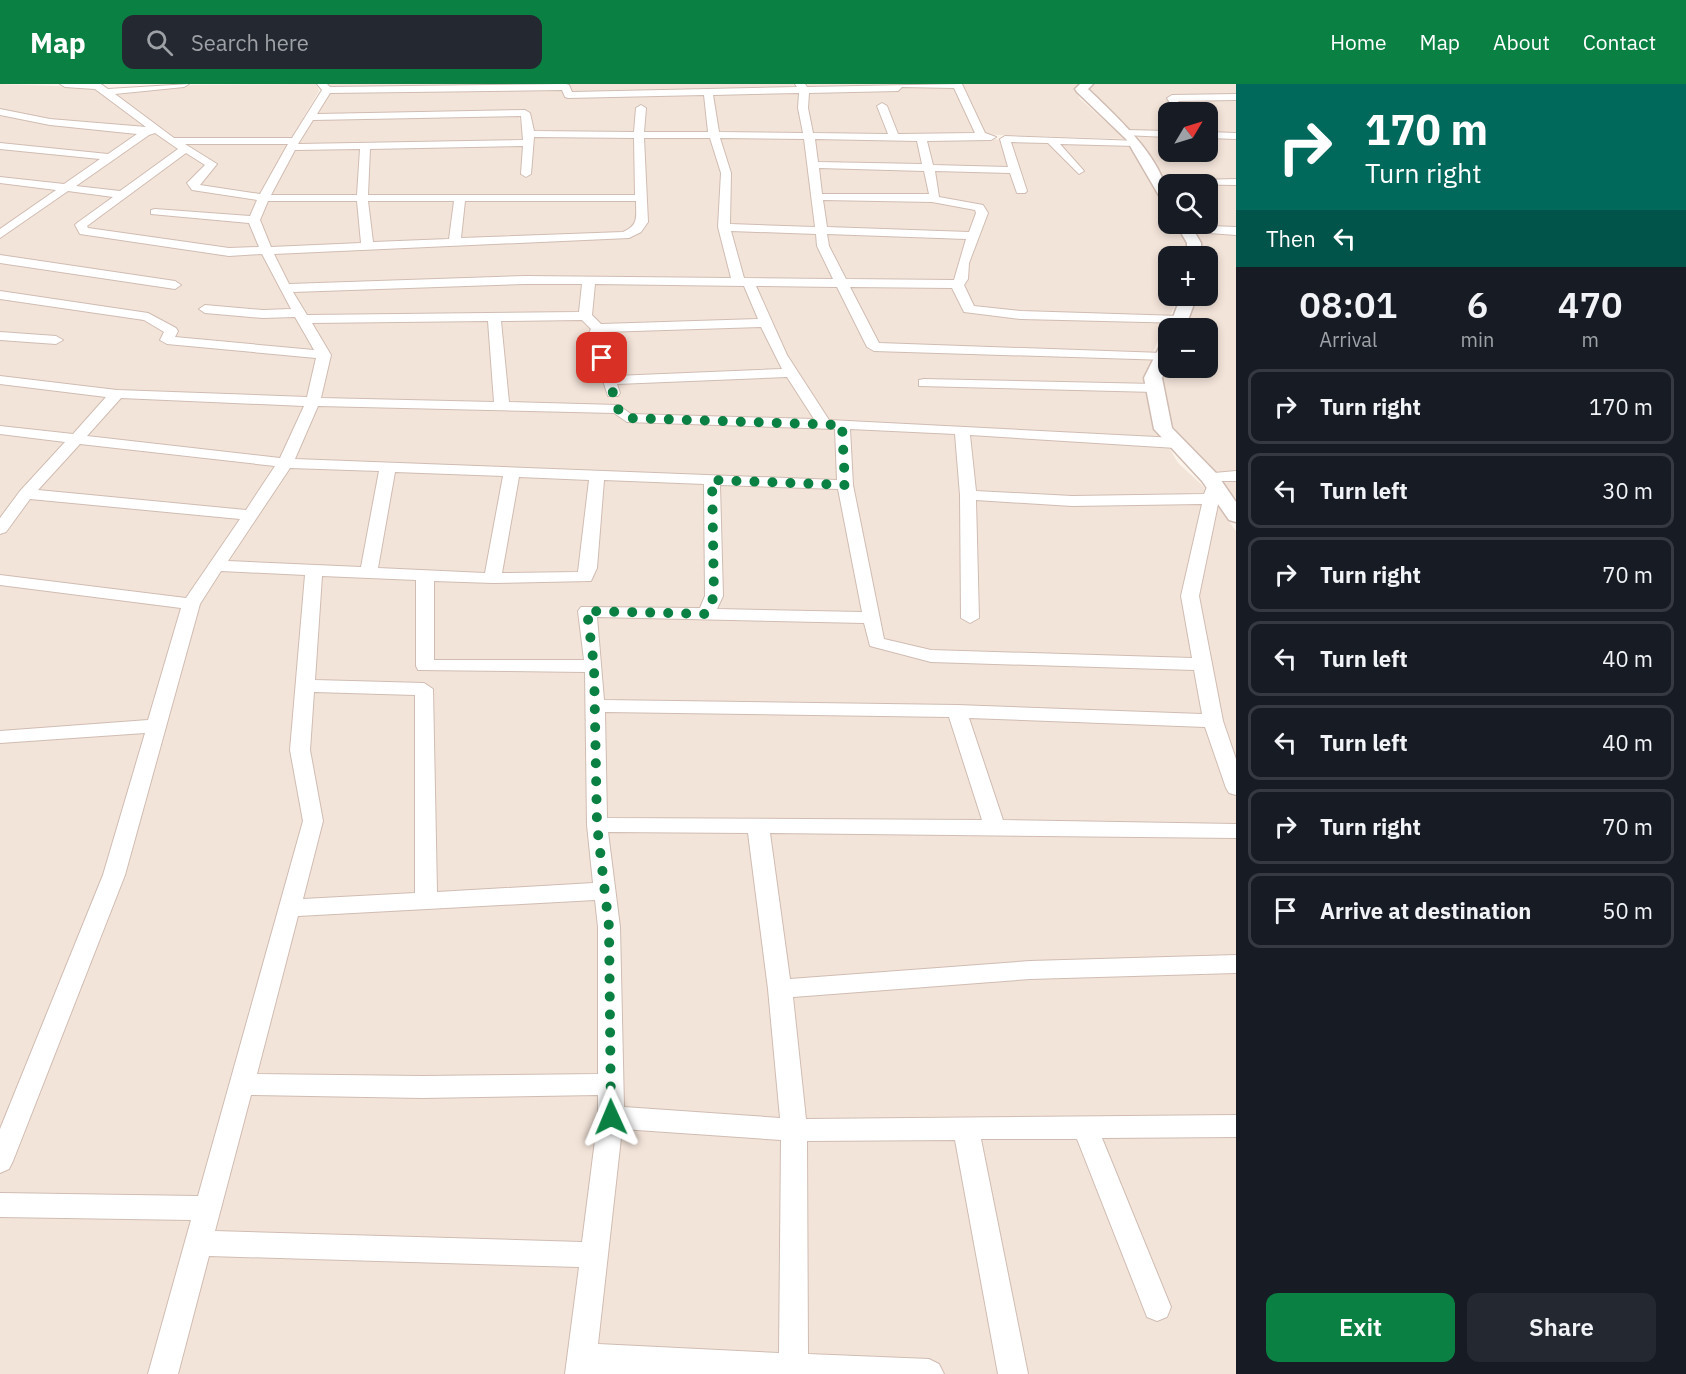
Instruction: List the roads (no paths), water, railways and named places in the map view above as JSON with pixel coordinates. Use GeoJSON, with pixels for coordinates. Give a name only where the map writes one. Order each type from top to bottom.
{"type":"FeatureCollection","features":[{"type":"Feature","properties":{"kind":"street"},"geometry":{"type":"LineString","coordinates":[[65,84],[96,85],[108,92],[153,131],[212,164],[193,183],[196,188],[263,198],[641,198]]}},
{"type":"Feature","properties":{"kind":"street"},"geometry":{"type":"LineString","coordinates":[[108,92],[184,84]]}},
{"type":"Feature","properties":{"kind":"street"},"geometry":{"type":"LineString","coordinates":[[1087,84],[1081,89],[1131,138],[1158,182]]}},
{"type":"Feature","properties":{"kind":"street"},"geometry":{"type":"LineString","coordinates":[[0,1161],[114,875],[191,604],[285,463],[313,402],[324,355],[285,288],[254,220],[273,176],[310,117],[324,87],[566,87],[568,95],[598,89],[708,92],[802,87],[898,88],[897,85],[957,85],[981,136]]}},
{"type":"Feature","properties":{"kind":"street"},"geometry":{"type":"LineString","coordinates":[[802,87],[823,246],[874,347],[1158,351]]}},
{"type":"Feature","properties":{"kind":"street"},"geometry":{"type":"LineString","coordinates":[[708,92],[714,135],[726,173],[724,227],[743,281],[792,373],[824,424]]}},
{"type":"Feature","properties":{"kind":"street"},"geometry":{"type":"LineString","coordinates":[[1174,102],[1172,98],[1236,97]]}},
{"type":"Feature","properties":{"kind":"street"},"geometry":{"type":"LineString","coordinates":[[882,106],[894,136]]}},
{"type":"Feature","properties":{"kind":"street"},"geometry":{"type":"LineString","coordinates":[[185,149],[119,194],[81,225],[84,231],[229,252],[625,234],[638,230],[642,222],[639,135],[641,108]]}},
{"type":"Feature","properties":{"kind":"street"},"geometry":{"type":"LineString","coordinates":[[0,112],[50,122],[153,131]]}},
{"type":"Feature","properties":{"kind":"street"},"geometry":{"type":"LineString","coordinates":[[310,117],[525,113],[529,138],[526,174]]}},
{"type":"Feature","properties":{"kind":"street"},"geometry":{"type":"LineString","coordinates":[[0,234],[111,157],[153,131]]}},
{"type":"Feature","properties":{"kind":"street"},"geometry":{"type":"LineString","coordinates":[[172,141],[365,146],[639,135],[921,138],[981,136],[1051,140],[1158,135]]}},
{"type":"Feature","properties":{"kind":"street"},"geometry":{"type":"LineString","coordinates":[[1218,135],[1236,136]]}},
{"type":"Feature","properties":{"kind":"street"},"geometry":{"type":"LineString","coordinates":[[921,138],[935,194],[932,199]]}},
{"type":"Feature","properties":{"kind":"street"},"geometry":{"type":"LineString","coordinates":[[1005,139],[1021,191]]}},
{"type":"Feature","properties":{"kind":"street"},"geometry":{"type":"LineString","coordinates":[[1051,140],[1078,171]]}},
{"type":"Feature","properties":{"kind":"street"},"geometry":{"type":"LineString","coordinates":[[0,146],[111,157]]}},
{"type":"Feature","properties":{"kind":"street"},"geometry":{"type":"LineString","coordinates":[[365,146],[362,198],[367,246]]}},
{"type":"Feature","properties":{"kind":"street"},"geometry":{"type":"LineString","coordinates":[[813,165],[1014,170]]}},
{"type":"Feature","properties":{"kind":"street"},"geometry":{"type":"LineString","coordinates":[[0,180],[119,194]]}},
{"type":"Feature","properties":{"kind":"street"},"geometry":{"type":"LineString","coordinates":[[1218,182],[1236,182]]}},
{"type":"Feature","properties":{"kind":"street"},"geometry":{"type":"LineString","coordinates":[[285,288],[589,280],[957,284],[962,279],[963,263],[982,213],[979,207],[932,199],[817,196]]}},
{"type":"Feature","properties":{"kind":"street"},"geometry":{"type":"LineString","coordinates":[[455,242],[460,198]]}},
{"type":"Feature","properties":{"kind":"street"},"geometry":{"type":"LineString","coordinates":[[155,212],[254,220]]}},
{"type":"Feature","properties":{"kind":"street"},"geometry":{"type":"LineString","coordinates":[[0,221],[16,223]]}},
{"type":"Feature","properties":{"kind":"street"},"geometry":{"type":"LineString","coordinates":[[724,227],[974,236]]}},
{"type":"Feature","properties":{"kind":"street"},"geometry":{"type":"LineString","coordinates":[[1218,229],[1236,231]]}},
{"type":"Feature","properties":{"kind":"street"},"geometry":{"type":"LineString","coordinates":[[0,259],[175,285]]}},
{"type":"Feature","properties":{"kind":"street"},"geometry":{"type":"LineString","coordinates":[[585,316],[589,280]]}},
{"type":"Feature","properties":{"kind":"street"},"geometry":{"type":"LineString","coordinates":[[957,284],[969,309],[1021,315],[1158,323]]}},
{"type":"Feature","properties":{"kind":"street"},"geometry":{"type":"LineString","coordinates":[[0,295],[148,317],[171,331],[167,340],[324,355]]}},
{"type":"Feature","properties":{"kind":"street"},"geometry":{"type":"LineString","coordinates":[[206,309],[301,316],[585,316],[598,328],[766,323]]}},
{"type":"Feature","properties":{"kind":"street"},"geometry":{"type":"LineString","coordinates":[[494,315],[502,406]]}},
{"type":"Feature","properties":{"kind":"street"},"geometry":{"type":"LineString","coordinates":[[598,328],[595,335],[618,409],[627,418],[962,430],[1176,443]]}},
{"type":"Feature","properties":{"kind":"street"},"geometry":{"type":"LineString","coordinates":[[0,336],[56,340]]}},
{"type":"Feature","properties":{"kind":"street"},"geometry":{"type":"LineString","coordinates":[[1158,368],[1153,378],[1163,429],[1236,516]]}},
{"type":"Feature","properties":{"kind":"street"},"geometry":{"type":"LineString","coordinates":[[610,380],[792,373]]}},
{"type":"Feature","properties":{"kind":"street"},"geometry":{"type":"LineString","coordinates":[[0,380],[117,394],[313,402],[618,409]]}},
{"type":"Feature","properties":{"kind":"street"},"geometry":{"type":"LineString","coordinates":[[924,383],[1056,384],[1155,388]]}},
{"type":"Feature","properties":{"kind":"street"},"geometry":{"type":"LineString","coordinates":[[0,529],[26,494],[117,394]]}},
{"type":"Feature","properties":{"kind":"street"},"geometry":{"type":"LineString","coordinates":[[842,425],[845,485],[876,642],[931,656],[1202,664]]}},
{"type":"Feature","properties":{"kind":"street"},"geometry":{"type":"LineString","coordinates":[[0,430],[285,463],[845,485]]}},
{"type":"Feature","properties":{"kind":"street"},"geometry":{"type":"LineString","coordinates":[[962,430],[968,495],[970,618]]}},
{"type":"Feature","properties":{"kind":"street"},"geometry":{"type":"LineString","coordinates":[[369,572],[388,467]]}},
{"type":"Feature","properties":{"kind":"street"},"geometry":{"type":"LineString","coordinates":[[493,578],[512,472]]}},
{"type":"Feature","properties":{"kind":"street"},"geometry":{"type":"LineString","coordinates":[[216,566],[493,578],[585,577],[588,568],[597,475]]}},
{"type":"Feature","properties":{"kind":"street"},"geometry":{"type":"LineString","coordinates":[[968,495],[1072,501],[1211,487],[1236,476]]}},
{"type":"Feature","properties":{"kind":"street"},"geometry":{"type":"LineString","coordinates":[[706,614],[714,596],[712,480]]}},
{"type":"Feature","properties":{"kind":"street"},"geometry":{"type":"LineString","coordinates":[[1211,487],[1190,596],[1213,721],[1236,788]]}},
{"type":"Feature","properties":{"kind":"street"},"geometry":{"type":"LineString","coordinates":[[26,494],[249,516]]}},
{"type":"Feature","properties":{"kind":"street"},"geometry":{"type":"LineString","coordinates":[[162,1374],[313,821],[300,750],[314,570]]}},
{"type":"Feature","properties":{"kind":"street"},"geometry":{"type":"LineString","coordinates":[[425,575],[426,901]]}},
{"type":"Feature","properties":{"kind":"street"},"geometry":{"type":"LineString","coordinates":[[0,580],[191,604]]}},
{"type":"Feature","properties":{"kind":"street"},"geometry":{"type":"LineString","coordinates":[[872,618],[587,611],[594,666],[597,825],[609,927],[611,1117],[581,1366],[929,1374]]}},
{"type":"Feature","properties":{"kind":"street"},"geometry":{"type":"LineString","coordinates":[[425,666],[594,666]]}},
{"type":"Feature","properties":{"kind":"street"},"geometry":{"type":"LineString","coordinates":[[305,686],[424,689]]}},
{"type":"Feature","properties":{"kind":"street"},"geometry":{"type":"LineString","coordinates":[[595,706],[957,711],[1213,721]]}},
{"type":"Feature","properties":{"kind":"street"},"geometry":{"type":"LineString","coordinates":[[957,711],[995,827]]}},
{"type":"Feature","properties":{"kind":"street"},"geometry":{"type":"LineString","coordinates":[[0,737],[156,726]]}},
{"type":"Feature","properties":{"kind":"street"},"geometry":{"type":"LineString","coordinates":[[597,825],[1236,831]]}},
{"type":"Feature","properties":{"kind":"street"},"geometry":{"type":"LineString","coordinates":[[758,826],[780,989],[794,1130],[793,1371]]}},
{"type":"Feature","properties":{"kind":"street"},"geometry":{"type":"LineString","coordinates":[[289,909],[604,891]]}},
{"type":"Feature","properties":{"kind":"street"},"geometry":{"type":"LineString","coordinates":[[780,989],[1030,970],[1236,964]]}},
{"type":"Feature","properties":{"kind":"street"},"geometry":{"type":"LineString","coordinates":[[240,1084],[422,1087],[611,1084]]}},
{"type":"Feature","properties":{"kind":"street"},"geometry":{"type":"LineString","coordinates":[[611,1117],[794,1130],[1236,1126]]}},
{"type":"Feature","properties":{"kind":"street"},"geometry":{"type":"LineString","coordinates":[[1085,1127],[1157,1307]]}},
{"type":"Feature","properties":{"kind":"street"},"geometry":{"type":"LineString","coordinates":[[966,1128],[1013,1374]]}},
{"type":"Feature","properties":{"kind":"street"},"geometry":{"type":"LineString","coordinates":[[0,1205],[206,1208]]}},
{"type":"Feature","properties":{"kind":"street"},"geometry":{"type":"LineString","coordinates":[[197,1243],[595,1254]]}}]}
